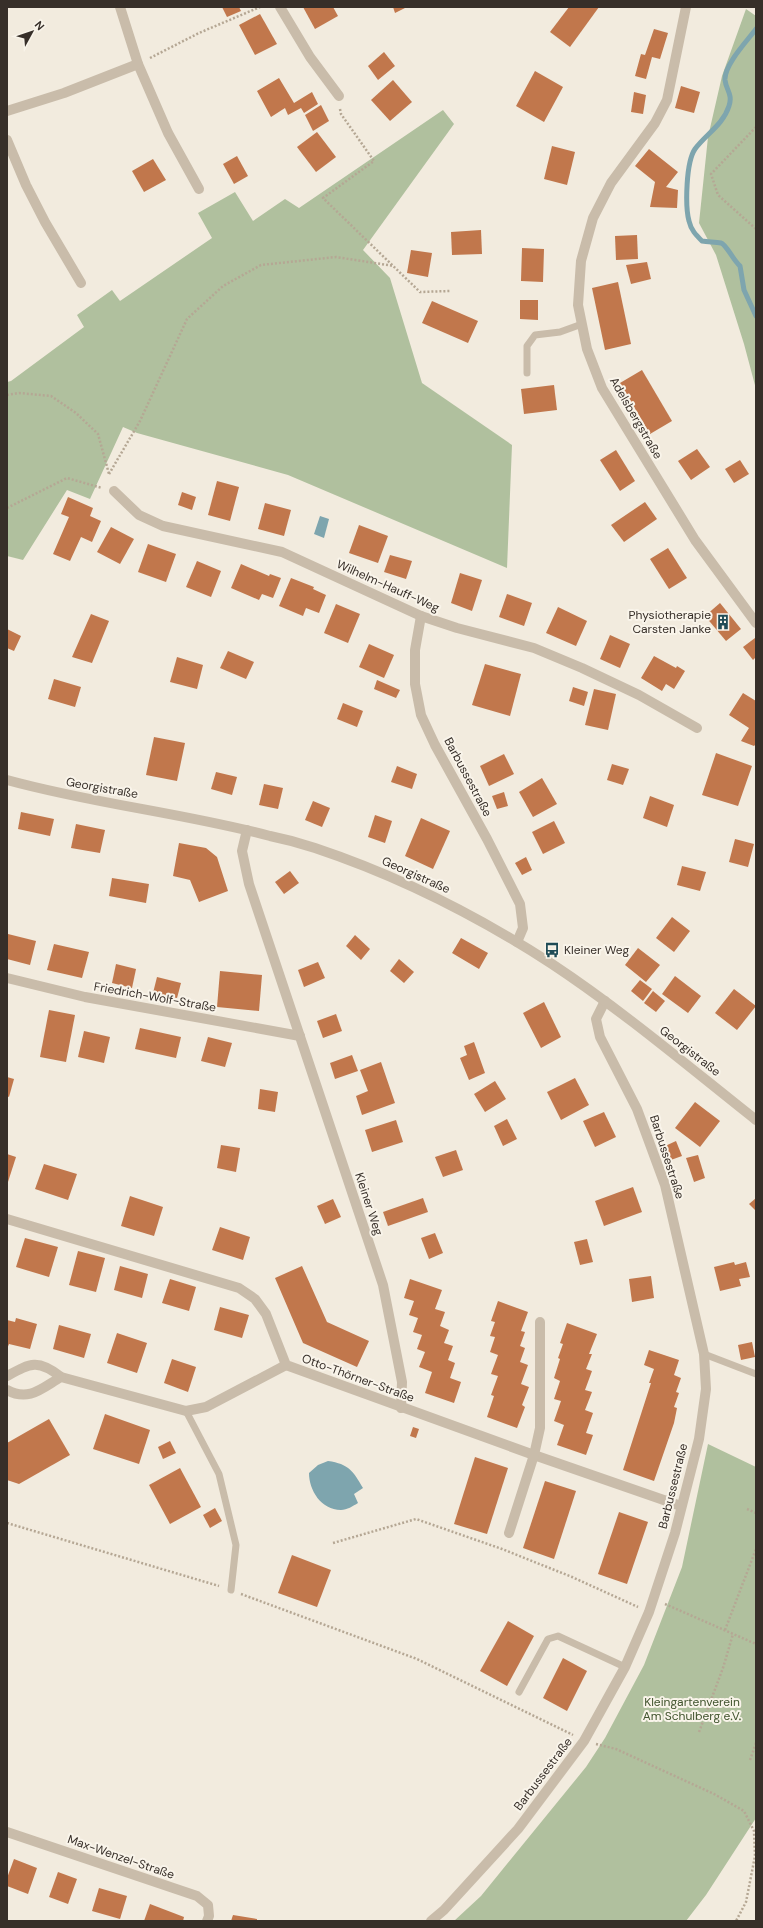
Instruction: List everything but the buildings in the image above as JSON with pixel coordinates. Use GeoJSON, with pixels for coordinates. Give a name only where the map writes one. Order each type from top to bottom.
{"type":"FeatureCollection","features":[{"type":"Feature","properties":{"kind":"street"},"geometry":{"type":"LineString","coordinates":[[120,7],[138,64],[168,133],[199,189]]}},
{"type":"Feature","properties":{"kind":"street"},"geometry":{"type":"LineString","coordinates":[[280,7],[310,57],[339,96]]}},
{"type":"Feature","properties":{"kind":"street","name":"Adelsbergstraße"},"geometry":{"type":"LineString","coordinates":[[686,7],[667,100],[655,123],[611,183],[593,218],[581,260],[578,305],[587,349],[602,388],[695,540],[756,623]]}},
{"type":"Feature","properties":{"kind":"street"},"geometry":{"type":"LineString","coordinates":[[7,111],[64,93],[138,64]]}},
{"type":"Feature","properties":{"kind":"street"},"geometry":{"type":"LineString","coordinates":[[7,140],[26,185],[45,222],[81,282]]}},
{"type":"Feature","properties":{"kind":"street","name":"Wilhelm-Hauff-Weg"},"geometry":{"type":"LineString","coordinates":[[114,491],[139,515],[163,526],[282,552],[421,616],[457,628],[534,648],[582,668],[639,695],[697,728]]}},
{"type":"Feature","properties":{"kind":"street","name":"Barbussestraße"},"geometry":{"type":"LineString","coordinates":[[421,616],[415,650],[415,684],[422,715],[435,745],[520,904],[523,928],[517,942]]}},
{"type":"Feature","properties":{"kind":"street","name":"Georgistraße"},"geometry":{"type":"LineString","coordinates":[[7,780],[64,795],[203,819],[247,830],[314,847],[391,877],[456,907],[517,942],[605,1001],[756,1120]]}},
{"type":"Feature","properties":{"kind":"street","name":"Kleiner Weg"},"geometry":{"type":"LineString","coordinates":[[247,830],[242,851],[249,884],[383,1286],[402,1382],[401,1408]]}},
{"type":"Feature","properties":{"kind":"street","name":"Friedrich-Wolf-Straße"},"geometry":{"type":"LineString","coordinates":[[7,978],[85,997],[300,1036]]}},
{"type":"Feature","properties":{"kind":"street","name":"Barbussestraße"},"geometry":{"type":"LineString","coordinates":[[430,1921],[444,1910],[518,1829],[584,1741],[625,1667],[649,1612],[675,1533],[700,1432],[706,1389],[704,1354],[665,1184],[637,1109],[600,1037],[596,1019],[605,1001]]}},
{"type":"Feature","properties":{"kind":"street","name":"Otto-Thörner-Straße"},"geometry":{"type":"LineString","coordinates":[[7,1219],[239,1288],[255,1299],[266,1314],[286,1365],[401,1408],[681,1506]]}},
{"type":"Feature","properties":{"kind":"street"},"geometry":{"type":"LineString","coordinates":[[509,1533],[534,1455],[540,1428],[540,1322]]}},
{"type":"Feature","properties":{"kind":"street"},"geometry":{"type":"LineString","coordinates":[[7,1376],[27,1365],[37,1364],[51,1369],[61,1377],[186,1411],[206,1407],[286,1365]]}},
{"type":"Feature","properties":{"kind":"street"},"geometry":{"type":"LineString","coordinates":[[7,1390],[17,1395],[29,1395],[61,1377]]}},
{"type":"Feature","properties":{"kind":"street","name":"Max-Wenzel-Straße"},"geometry":{"type":"LineString","coordinates":[[7,1832],[197,1896],[208,1905],[209,1916],[207,1921]]}},
{"type":"Feature","properties":{"kind":"lane"},"geometry":{"type":"LineString","coordinates":[[527,372],[527,346],[536,335],[560,332],[582,324]]}},
{"type":"Feature","properties":{"kind":"lane"},"geometry":{"type":"LineString","coordinates":[[704,1354],[756,1374]]}},
{"type":"Feature","properties":{"kind":"lane"},"geometry":{"type":"LineString","coordinates":[[186,1411],[219,1474],[236,1545],[231,1590]]}},
{"type":"Feature","properties":{"kind":"lane"},"geometry":{"type":"LineString","coordinates":[[519,1692],[548,1640],[558,1636],[625,1667]]}},
{"type":"Feature","properties":{"kind":"path"},"geometry":{"type":"LineString","coordinates":[[138,64],[199,33],[260,7]]}},
{"type":"Feature","properties":{"kind":"path"},"geometry":{"type":"LineString","coordinates":[[339,96],[341,114],[374,161],[323,198],[420,292],[450,291]]}},
{"type":"Feature","properties":{"kind":"path"},"geometry":{"type":"LineString","coordinates":[[756,126],[711,174],[718,195],[756,229]]}},
{"type":"Feature","properties":{"kind":"path"},"geometry":{"type":"LineString","coordinates":[[109,474],[140,421],[187,319],[223,286],[261,266],[276,264],[336,257],[394,266]]}},
{"type":"Feature","properties":{"kind":"path"},"geometry":{"type":"LineString","coordinates":[[7,395],[19,393],[51,396],[76,413],[98,434],[114,491]]}},
{"type":"Feature","properties":{"kind":"path"},"geometry":{"type":"LineString","coordinates":[[7,508],[66,478],[114,491]]}},
{"type":"Feature","properties":{"kind":"path"},"geometry":{"type":"LineString","coordinates":[[747,1509],[756,1513]]}},
{"type":"Feature","properties":{"kind":"path"},"geometry":{"type":"LineString","coordinates":[[333,1542],[416,1519],[572,1577],[649,1612]]}},
{"type":"Feature","properties":{"kind":"path"},"geometry":{"type":"LineString","coordinates":[[7,1523],[231,1590],[417,1659],[584,1741],[623,1753],[714,1794],[744,1811],[754,1831],[756,1856],[746,1902],[736,1921]]}},
{"type":"Feature","properties":{"kind":"path"},"geometry":{"type":"LineString","coordinates":[[726,1630],[756,1549]]}},
{"type":"Feature","properties":{"kind":"path"},"geometry":{"type":"LineString","coordinates":[[653,1599],[756,1644]]}},
{"type":"Feature","properties":{"kind":"path"},"geometry":{"type":"LineString","coordinates":[[699,1732],[723,1668],[733,1634]]}},
{"type":"Feature","properties":{"kind":"path"},"geometry":{"type":"LineString","coordinates":[[750,1760],[756,1743]]}},
{"type":"Feature","properties":{"kind":"green space"},"geometry":{"type":"Polygon","coordinates":[[[746,9],[756,16],[756,389],[744,344],[716,255],[699,223],[708,137],[722,76],[746,9]]]}},
{"type":"Feature","properties":{"kind":"green space"},"geometry":{"type":"Polygon","coordinates":[[[443,110],[454,124],[363,250],[390,278],[422,383],[512,445],[507,568],[288,475],[137,433],[123,427],[90,499],[67,490],[23,560],[7,556],[7,382],[11,381],[84,327],[77,315],[112,290],[120,301],[212,238],[198,213],[235,192],[253,221],[285,199],[299,208],[443,110]]]}},
{"type":"Feature","properties":{"kind":"green space","name":"Kleingartenverein Am Schulberg e.V."},"geometry":{"type":"Polygon","coordinates":[[[708,1444],[756,1467],[756,1818],[706,1895],[686,1921],[454,1921],[481,1896],[586,1767],[605,1738],[644,1665],[682,1567],[708,1444]]]}},
{"type":"Feature","properties":{"kind":"water"},"geometry":{"type":"Polygon","coordinates":[[[320,516],[329,519],[324,538],[314,534],[320,516]]]}},
{"type":"Feature","properties":{"kind":"water"},"geometry":{"type":"Polygon","coordinates":[[[328,1461],[341,1464],[350,1469],[363,1488],[354,1494],[358,1503],[350,1508],[341,1510],[328,1507],[322,1503],[311,1486],[309,1473],[318,1465],[328,1461]]]}},
{"type":"Feature","properties":{"kind":"waterway"},"geometry":{"type":"LineString","coordinates":[[756,29],[728,67],[725,80],[730,95],[729,106],[723,119],[695,149],[692,155],[687,184],[687,205],[692,230],[702,241],[723,244],[740,266],[744,290],[756,316]]}},
{"type":"Feature","properties":{"kind":"place","name":"Physiotherapie Carsten Janke"},"geometry":{"type":"Point","coordinates":[723,622]}},
{"type":"Feature","properties":{"kind":"place","name":"Kleiner Weg"},"geometry":{"type":"Point","coordinates":[552,950]}}]}
